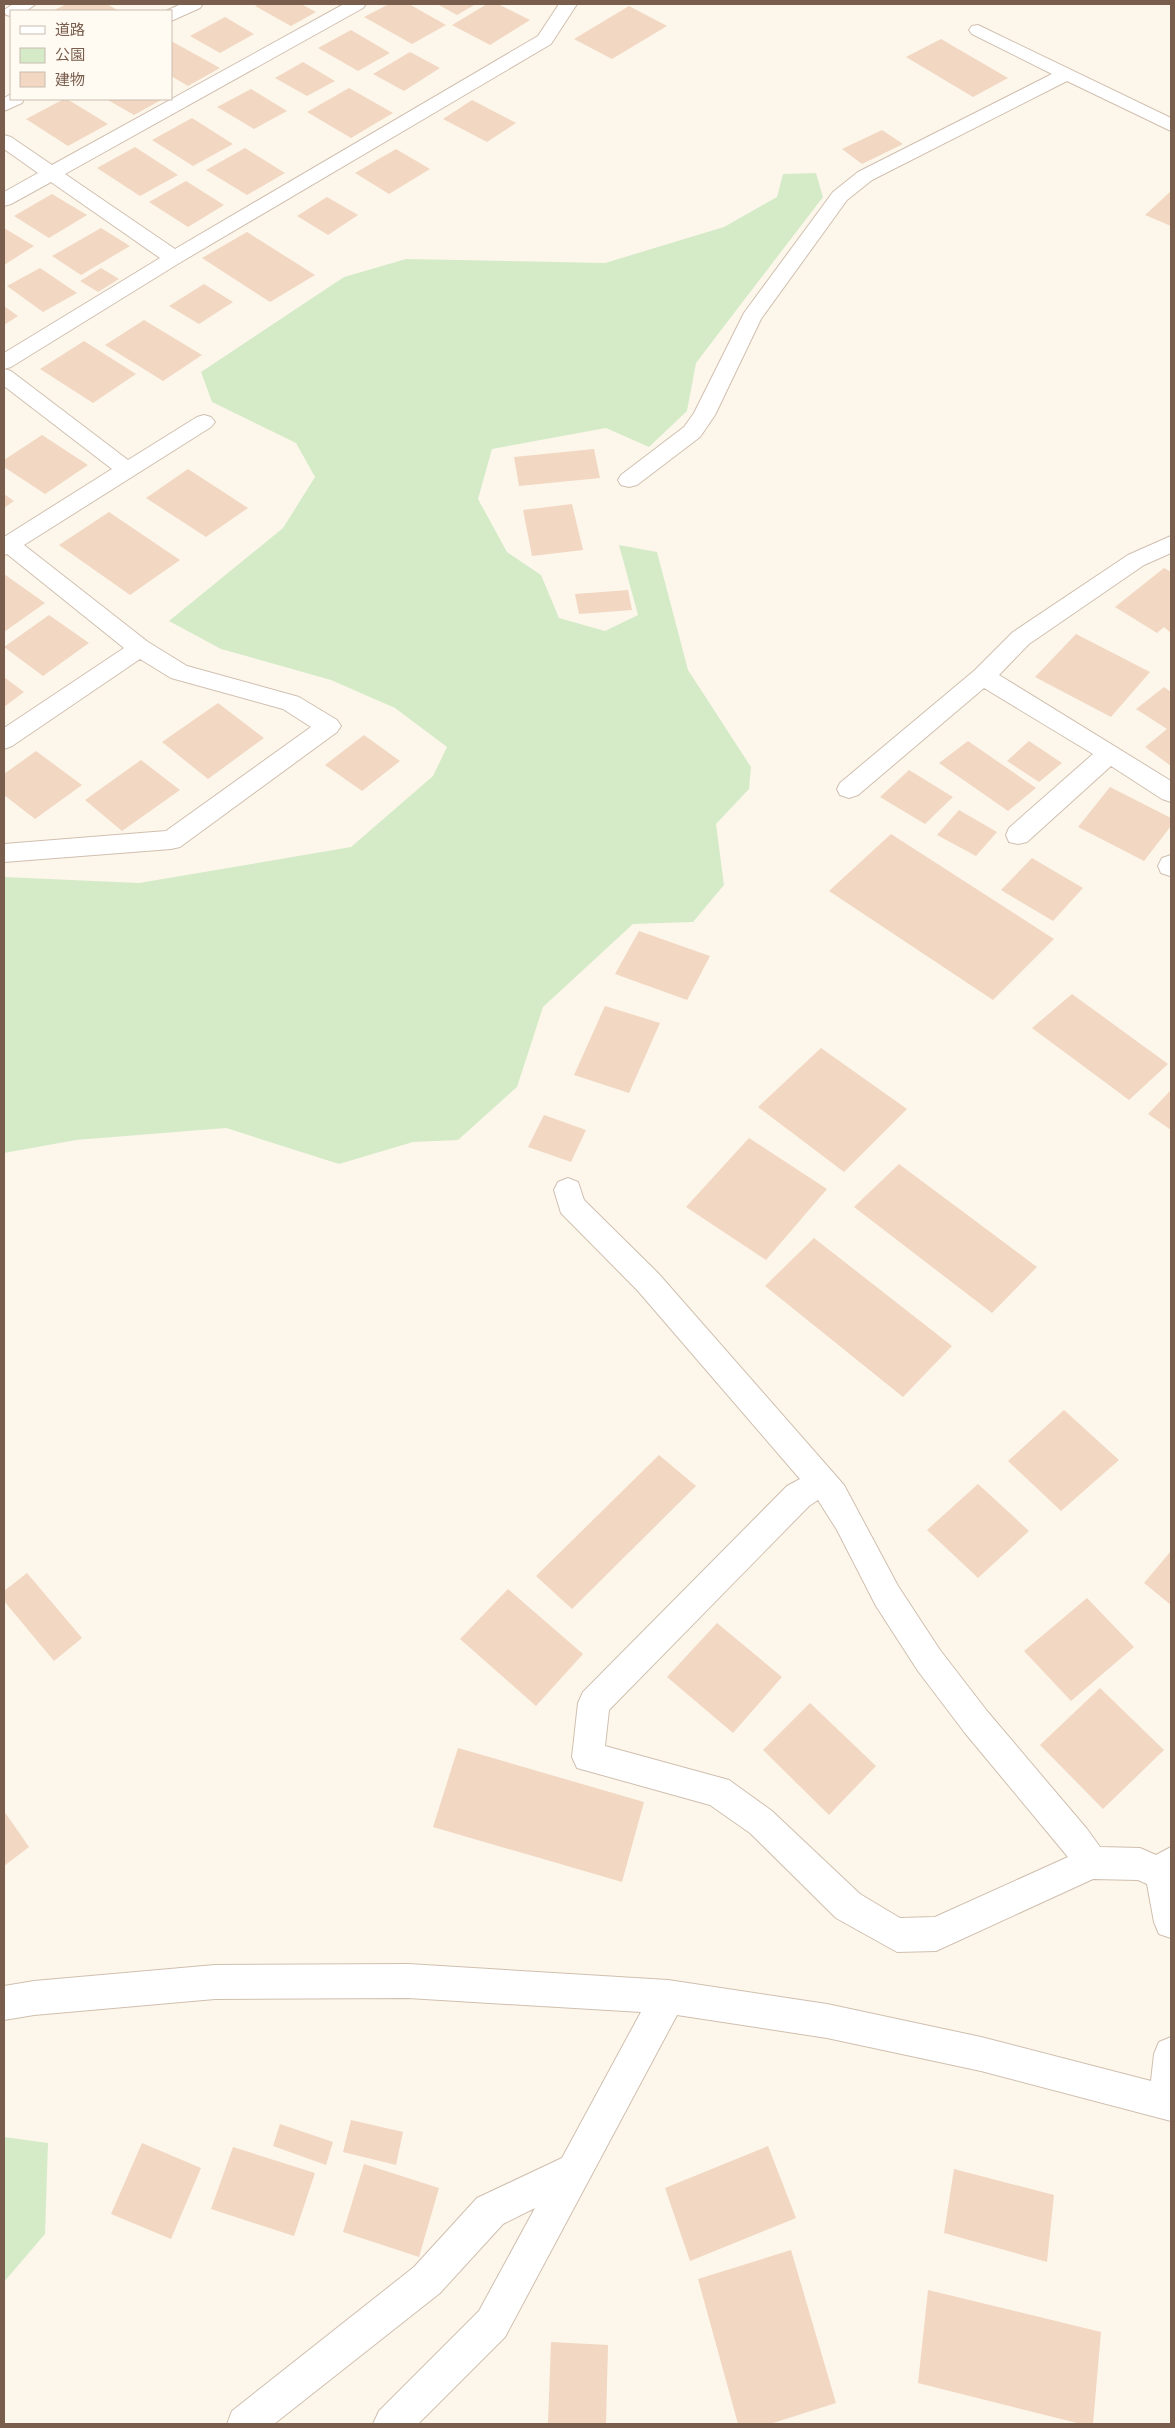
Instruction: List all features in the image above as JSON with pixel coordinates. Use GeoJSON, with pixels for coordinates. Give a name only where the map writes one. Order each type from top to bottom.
{"type":"FeatureCollection","features":[{"type":"Feature","properties":{"kind":"street"},"geometry":{"type":"LineString","coordinates":[[14,10],[27,4]]}},
{"type":"Feature","properties":{"kind":"street"},"geometry":{"type":"LineString","coordinates":[[172,15],[194,4]]}},
{"type":"Feature","properties":{"kind":"street"},"geometry":{"type":"LineString","coordinates":[[4,200],[358,4]]}},
{"type":"Feature","properties":{"kind":"street"},"geometry":{"type":"LineString","coordinates":[[4,362],[174,258],[545,40],[568,4]]}},
{"type":"Feature","properties":{"kind":"street"},"geometry":{"type":"LineString","coordinates":[[978,30],[1171,124]]}},
{"type":"Feature","properties":{"kind":"street"},"geometry":{"type":"LineString","coordinates":[[629,480],[692,432],[704,415],[751,318],[840,196],[865,176],[1066,74]]}},
{"type":"Feature","properties":{"kind":"street"},"geometry":{"type":"LineString","coordinates":[[4,141],[174,258]]}},
{"type":"Feature","properties":{"kind":"street"},"geometry":{"type":"LineString","coordinates":[[4,376],[126,469]]}},
{"type":"Feature","properties":{"kind":"street"},"geometry":{"type":"LineString","coordinates":[[4,853],[171,840],[329,726],[291,704],[179,672],[140,648],[6,546],[126,469],[204,422]]}},
{"type":"Feature","properties":{"kind":"street"},"geometry":{"type":"LineString","coordinates":[[849,789],[983,676],[1021,638],[1136,560],[1171,544]]}},
{"type":"Feature","properties":{"kind":"street"},"geometry":{"type":"LineString","coordinates":[[4,740],[140,648]]}},
{"type":"Feature","properties":{"kind":"street"},"geometry":{"type":"LineString","coordinates":[[983,676],[1110,753],[1171,793]]}},
{"type":"Feature","properties":{"kind":"street"},"geometry":{"type":"LineString","coordinates":[[1018,835],[1110,753]]}},
{"type":"Feature","properties":{"kind":"street"},"geometry":{"type":"LineString","coordinates":[[568,1190],[571,1205],[648,1282],[822,1482],[849,1520],[887,1596],[953,1694],[1076,1840],[1092,1863]]}},
{"type":"Feature","properties":{"kind":"street"},"geometry":{"type":"LineString","coordinates":[[822,1482],[798,1496],[594,1703],[588,1757],[718,1791],[761,1822],[848,1906],[897,1935],[936,1934],[1092,1863],[1140,1864],[1166,1868],[1171,1922]]}},
{"type":"Feature","properties":{"kind":"street"},"geometry":{"type":"LineString","coordinates":[[4,2003],[34,1998],[224,1982],[408,1981],[668,1997],[827,2020],[981,2054],[1169,2103],[1171,2054]]}},
{"type":"Feature","properties":{"kind":"street"},"geometry":{"type":"LineString","coordinates":[[392,2424],[492,2324],[668,1997]]}},
{"type":"Feature","properties":{"kind":"street"},"geometry":{"type":"LineString","coordinates":[[245,2424],[427,2280],[490,2211],[575,2170]]}},
{"type":"Feature","properties":{"kind":"green space"},"geometry":{"type":"Polygon","coordinates":[[[816,173],[823,197],[696,363],[687,411],[649,447],[606,428],[492,449],[478,499],[507,552],[541,575],[559,618],[605,631],[638,615],[619,545],[657,552],[688,670],[751,767],[749,789],[716,824],[724,885],[693,922],[633,924],[543,1007],[517,1087],[458,1140],[413,1142],[339,1164],[226,1128],[76,1140],[4,1153],[4,877],[139,883],[351,847],[433,776],[447,747],[395,708],[331,680],[221,649],[169,621],[283,528],[315,477],[296,443],[212,402],[201,372],[344,277],[406,259],[605,263],[724,227],[777,197],[783,174],[816,173]]]}},
{"type":"Feature","properties":{"kind":"green space"},"geometry":{"type":"Polygon","coordinates":[[[4,2137],[48,2143],[45,2234],[4,2282],[4,2137]]]}},
{"type":"Feature","properties":{"kind":"building"},"geometry":{"type":"Polygon","coordinates":[[[67,4],[107,4],[117,10],[54,10],[67,4]]]}},
{"type":"Feature","properties":{"kind":"building"},"geometry":{"type":"Polygon","coordinates":[[[259,4],[301,4],[316,12],[291,26],[255,6],[259,4]]]}},
{"type":"Feature","properties":{"kind":"building"},"geometry":{"type":"Polygon","coordinates":[[[389,4],[409,4],[446,25],[412,44],[364,17],[389,4]]]}},
{"type":"Feature","properties":{"kind":"building"},"geometry":{"type":"Polygon","coordinates":[[[437,4],[476,4],[457,15],[437,4]]]}},
{"type":"Feature","properties":{"kind":"building"},"geometry":{"type":"Polygon","coordinates":[[[487,4],[498,4],[530,20],[490,45],[452,25],[487,4]]]}},
{"type":"Feature","properties":{"kind":"building"},"geometry":{"type":"Polygon","coordinates":[[[629,6],[667,26],[612,59],[574,39],[629,6]]]}},
{"type":"Feature","properties":{"kind":"building"},"geometry":{"type":"Polygon","coordinates":[[[225,17],[254,34],[220,53],[190,36],[225,17]]]}},
{"type":"Feature","properties":{"kind":"building"},"geometry":{"type":"Polygon","coordinates":[[[351,30],[390,53],[358,71],[318,48],[351,30]]]}},
{"type":"Feature","properties":{"kind":"building"},"geometry":{"type":"Polygon","coordinates":[[[941,39],[1008,78],[973,97],[906,57],[941,39]]]}},
{"type":"Feature","properties":{"kind":"building"},"geometry":{"type":"Polygon","coordinates":[[[172,42],[220,68],[188,86],[172,77],[172,42]]]}},
{"type":"Feature","properties":{"kind":"building"},"geometry":{"type":"Polygon","coordinates":[[[410,52],[440,68],[404,91],[373,74],[410,52]]]}},
{"type":"Feature","properties":{"kind":"building"},"geometry":{"type":"Polygon","coordinates":[[[303,62],[335,81],[307,96],[275,78],[303,62]]]}},
{"type":"Feature","properties":{"kind":"building"},"geometry":{"type":"Polygon","coordinates":[[[349,88],[393,113],[351,138],[307,112],[349,88]]]}},
{"type":"Feature","properties":{"kind":"building"},"geometry":{"type":"Polygon","coordinates":[[[251,89],[287,111],[254,129],[217,107],[251,89]]]}},
{"type":"Feature","properties":{"kind":"building"},"geometry":{"type":"Polygon","coordinates":[[[62,100],[69,100],[108,124],[68,146],[26,119],[62,100]]]}},
{"type":"Feature","properties":{"kind":"building"},"geometry":{"type":"Polygon","coordinates":[[[108,100],[161,100],[134,115],[108,100]]]}},
{"type":"Feature","properties":{"kind":"building"},"geometry":{"type":"Polygon","coordinates":[[[472,100],[516,123],[487,142],[443,119],[472,100]]]}},
{"type":"Feature","properties":{"kind":"building"},"geometry":{"type":"Polygon","coordinates":[[[192,118],[233,144],[193,166],[152,140],[192,118]]]}},
{"type":"Feature","properties":{"kind":"building"},"geometry":{"type":"Polygon","coordinates":[[[882,130],[903,144],[862,164],[842,149],[882,130]]]}},
{"type":"Feature","properties":{"kind":"building"},"geometry":{"type":"Polygon","coordinates":[[[135,147],[178,175],[140,196],[97,168],[135,147]]]}},
{"type":"Feature","properties":{"kind":"building"},"geometry":{"type":"Polygon","coordinates":[[[245,148],[285,173],[247,195],[206,170],[245,148]]]}},
{"type":"Feature","properties":{"kind":"building"},"geometry":{"type":"Polygon","coordinates":[[[396,149],[430,169],[389,194],[355,173],[396,149]]]}},
{"type":"Feature","properties":{"kind":"building"},"geometry":{"type":"Polygon","coordinates":[[[186,181],[224,205],[188,227],[149,202],[186,181]]]}},
{"type":"Feature","properties":{"kind":"building"},"geometry":{"type":"Polygon","coordinates":[[[1171,191],[1171,226],[1145,215],[1171,191]]]}},
{"type":"Feature","properties":{"kind":"building"},"geometry":{"type":"Polygon","coordinates":[[[52,194],[87,215],[49,238],[14,216],[52,194]]]}},
{"type":"Feature","properties":{"kind":"building"},"geometry":{"type":"Polygon","coordinates":[[[327,197],[358,215],[328,235],[297,216],[327,197]]]}},
{"type":"Feature","properties":{"kind":"building"},"geometry":{"type":"Polygon","coordinates":[[[4,228],[34,246],[4,265],[4,228]]]}},
{"type":"Feature","properties":{"kind":"building"},"geometry":{"type":"Polygon","coordinates":[[[101,228],[130,246],[81,275],[52,256],[101,228]]]}},
{"type":"Feature","properties":{"kind":"building"},"geometry":{"type":"Polygon","coordinates":[[[247,232],[315,275],[270,302],[202,258],[247,232]]]}},
{"type":"Feature","properties":{"kind":"building"},"geometry":{"type":"Polygon","coordinates":[[[40,268],[77,293],[43,312],[7,286],[40,268]]]}},
{"type":"Feature","properties":{"kind":"building"},"geometry":{"type":"Polygon","coordinates":[[[101,268],[119,279],[98,292],[80,281],[101,268]]]}},
{"type":"Feature","properties":{"kind":"building"},"geometry":{"type":"Polygon","coordinates":[[[204,284],[233,302],[199,324],[169,306],[204,284]]]}},
{"type":"Feature","properties":{"kind":"building"},"geometry":{"type":"Polygon","coordinates":[[[4,306],[18,316],[4,325],[4,306]]]}},
{"type":"Feature","properties":{"kind":"building"},"geometry":{"type":"Polygon","coordinates":[[[144,320],[202,355],[163,381],[105,345],[144,320]]]}},
{"type":"Feature","properties":{"kind":"building"},"geometry":{"type":"Polygon","coordinates":[[[84,341],[136,374],[93,403],[40,369],[84,341]]]}},
{"type":"Feature","properties":{"kind":"building"},"geometry":{"type":"Polygon","coordinates":[[[42,435],[88,465],[45,494],[4,467],[4,460],[42,435]]]}},
{"type":"Feature","properties":{"kind":"building"},"geometry":{"type":"Polygon","coordinates":[[[594,449],[600,478],[519,486],[514,457],[594,449]]]}},
{"type":"Feature","properties":{"kind":"building"},"geometry":{"type":"Polygon","coordinates":[[[188,469],[248,508],[206,537],[146,498],[188,469]]]}},
{"type":"Feature","properties":{"kind":"building"},"geometry":{"type":"Polygon","coordinates":[[[4,494],[14,501],[4,508],[4,494]]]}},
{"type":"Feature","properties":{"kind":"building"},"geometry":{"type":"Polygon","coordinates":[[[572,504],[583,550],[532,556],[523,510],[572,504]]]}},
{"type":"Feature","properties":{"kind":"building"},"geometry":{"type":"Polygon","coordinates":[[[109,512],[180,560],[130,595],[59,545],[109,512]]]}},
{"type":"Feature","properties":{"kind":"building"},"geometry":{"type":"Polygon","coordinates":[[[1164,568],[1171,572],[1171,633],[1164,627],[1157,633],[1115,607],[1164,568]]]}},
{"type":"Feature","properties":{"kind":"building"},"geometry":{"type":"Polygon","coordinates":[[[4,574],[45,603],[4,632],[4,574]]]}},
{"type":"Feature","properties":{"kind":"building"},"geometry":{"type":"Polygon","coordinates":[[[628,590],[632,610],[579,614],[575,594],[628,590]]]}},
{"type":"Feature","properties":{"kind":"building"},"geometry":{"type":"Polygon","coordinates":[[[49,615],[89,643],[43,676],[4,647],[49,615]]]}},
{"type":"Feature","properties":{"kind":"building"},"geometry":{"type":"Polygon","coordinates":[[[1076,634],[1150,672],[1111,717],[1035,677],[1076,634]]]}},
{"type":"Feature","properties":{"kind":"building"},"geometry":{"type":"Polygon","coordinates":[[[4,677],[24,692],[4,707],[4,677]]]}},
{"type":"Feature","properties":{"kind":"building"},"geometry":{"type":"Polygon","coordinates":[[[1164,687],[1171,692],[1171,766],[1145,747],[1167,729],[1136,709],[1164,687]]]}},
{"type":"Feature","properties":{"kind":"building"},"geometry":{"type":"Polygon","coordinates":[[[218,703],[264,738],[208,779],[162,742],[218,703]]]}},
{"type":"Feature","properties":{"kind":"building"},"geometry":{"type":"Polygon","coordinates":[[[364,735],[400,761],[362,791],[325,765],[364,735]]]}},
{"type":"Feature","properties":{"kind":"building"},"geometry":{"type":"Polygon","coordinates":[[[968,741],[1036,788],[1008,811],[939,763],[968,741]]]}},
{"type":"Feature","properties":{"kind":"building"},"geometry":{"type":"Polygon","coordinates":[[[1029,741],[1062,763],[1039,782],[1007,761],[1029,741]]]}},
{"type":"Feature","properties":{"kind":"building"},"geometry":{"type":"Polygon","coordinates":[[[36,751],[82,785],[35,819],[4,795],[4,774],[36,751]]]}},
{"type":"Feature","properties":{"kind":"building"},"geometry":{"type":"Polygon","coordinates":[[[141,760],[180,790],[122,831],[85,800],[141,760]]]}},
{"type":"Feature","properties":{"kind":"building"},"geometry":{"type":"Polygon","coordinates":[[[909,770],[953,797],[925,824],[880,797],[909,770]]]}},
{"type":"Feature","properties":{"kind":"building"},"geometry":{"type":"Polygon","coordinates":[[[1110,787],[1171,818],[1171,826],[1144,861],[1078,827],[1110,787]]]}},
{"type":"Feature","properties":{"kind":"building"},"geometry":{"type":"Polygon","coordinates":[[[959,810],[997,832],[976,856],[937,835],[959,810]]]}},
{"type":"Feature","properties":{"kind":"building"},"geometry":{"type":"Polygon","coordinates":[[[891,834],[1054,939],[993,1000],[829,891],[891,834]]]}},
{"type":"Feature","properties":{"kind":"building"},"geometry":{"type":"Polygon","coordinates":[[[1032,858],[1083,888],[1053,921],[1001,890],[1032,858]]]}},
{"type":"Feature","properties":{"kind":"building"},"geometry":{"type":"Polygon","coordinates":[[[639,931],[710,956],[687,1000],[615,974],[639,931]]]}},
{"type":"Feature","properties":{"kind":"building"},"geometry":{"type":"Polygon","coordinates":[[[1072,994],[1168,1064],[1129,1100],[1032,1028],[1072,994]]]}},
{"type":"Feature","properties":{"kind":"building"},"geometry":{"type":"Polygon","coordinates":[[[605,1006],[660,1023],[629,1093],[574,1075],[605,1006]]]}},
{"type":"Feature","properties":{"kind":"building"},"geometry":{"type":"Polygon","coordinates":[[[821,1048],[907,1109],[844,1172],[758,1107],[821,1048]]]}},
{"type":"Feature","properties":{"kind":"building"},"geometry":{"type":"Polygon","coordinates":[[[1171,1090],[1171,1130],[1148,1114],[1171,1090]]]}},
{"type":"Feature","properties":{"kind":"building"},"geometry":{"type":"Polygon","coordinates":[[[544,1115],[586,1130],[571,1162],[528,1147],[544,1115]]]}},
{"type":"Feature","properties":{"kind":"building"},"geometry":{"type":"Polygon","coordinates":[[[749,1138],[827,1189],[766,1260],[686,1207],[749,1138]]]}},
{"type":"Feature","properties":{"kind":"building"},"geometry":{"type":"Polygon","coordinates":[[[899,1164],[1037,1267],[992,1313],[854,1207],[899,1164]]]}},
{"type":"Feature","properties":{"kind":"building"},"geometry":{"type":"Polygon","coordinates":[[[814,1238],[952,1346],[903,1397],[765,1286],[814,1238]]]}},
{"type":"Feature","properties":{"kind":"building"},"geometry":{"type":"Polygon","coordinates":[[[1064,1410],[1119,1460],[1061,1511],[1008,1461],[1064,1410]]]}},
{"type":"Feature","properties":{"kind":"building"},"geometry":{"type":"Polygon","coordinates":[[[659,1455],[696,1486],[572,1609],[536,1576],[659,1455]]]}},
{"type":"Feature","properties":{"kind":"building"},"geometry":{"type":"Polygon","coordinates":[[[978,1484],[1029,1531],[978,1578],[927,1530],[978,1484]]]}},
{"type":"Feature","properties":{"kind":"building"},"geometry":{"type":"Polygon","coordinates":[[[1171,1551],[1171,1605],[1144,1583],[1171,1551]]]}},
{"type":"Feature","properties":{"kind":"building"},"geometry":{"type":"Polygon","coordinates":[[[27,1573],[82,1638],[54,1661],[4,1601],[4,1591],[27,1573]]]}},
{"type":"Feature","properties":{"kind":"building"},"geometry":{"type":"Polygon","coordinates":[[[508,1589],[583,1654],[536,1706],[460,1639],[508,1589]]]}},
{"type":"Feature","properties":{"kind":"building"},"geometry":{"type":"Polygon","coordinates":[[[1087,1598],[1134,1647],[1071,1701],[1024,1651],[1087,1598]]]}},
{"type":"Feature","properties":{"kind":"building"},"geometry":{"type":"Polygon","coordinates":[[[717,1623],[782,1677],[733,1733],[667,1677],[717,1623]]]}},
{"type":"Feature","properties":{"kind":"building"},"geometry":{"type":"Polygon","coordinates":[[[1100,1688],[1164,1750],[1103,1809],[1040,1745],[1100,1688]]]}},
{"type":"Feature","properties":{"kind":"building"},"geometry":{"type":"Polygon","coordinates":[[[810,1703],[876,1766],[829,1815],[763,1750],[810,1703]]]}},
{"type":"Feature","properties":{"kind":"building"},"geometry":{"type":"Polygon","coordinates":[[[458,1748],[644,1802],[622,1882],[433,1827],[458,1748]]]}},
{"type":"Feature","properties":{"kind":"building"},"geometry":{"type":"Polygon","coordinates":[[[4,1811],[29,1847],[4,1866],[4,1811]]]}},
{"type":"Feature","properties":{"kind":"building"},"geometry":{"type":"Polygon","coordinates":[[[351,2120],[403,2132],[396,2165],[343,2152],[351,2120]]]}},
{"type":"Feature","properties":{"kind":"building"},"geometry":{"type":"Polygon","coordinates":[[[280,2124],[333,2142],[326,2165],[273,2146],[280,2124]]]}},
{"type":"Feature","properties":{"kind":"building"},"geometry":{"type":"Polygon","coordinates":[[[142,2143],[201,2168],[171,2239],[111,2214],[142,2143]]]}},
{"type":"Feature","properties":{"kind":"building"},"geometry":{"type":"Polygon","coordinates":[[[768,2146],[796,2218],[690,2261],[665,2188],[768,2146]]]}},
{"type":"Feature","properties":{"kind":"building"},"geometry":{"type":"Polygon","coordinates":[[[233,2147],[315,2173],[294,2236],[211,2209],[233,2147]]]}},
{"type":"Feature","properties":{"kind":"building"},"geometry":{"type":"Polygon","coordinates":[[[364,2164],[439,2188],[419,2257],[343,2232],[364,2164]]]}},
{"type":"Feature","properties":{"kind":"building"},"geometry":{"type":"Polygon","coordinates":[[[954,2169],[1054,2195],[1047,2262],[944,2233],[954,2169]]]}},
{"type":"Feature","properties":{"kind":"building"},"geometry":{"type":"Polygon","coordinates":[[[791,2250],[836,2403],[770,2424],[738,2424],[698,2279],[791,2250]]]}},
{"type":"Feature","properties":{"kind":"building"},"geometry":{"type":"Polygon","coordinates":[[[928,2290],[1101,2332],[1093,2424],[1081,2424],[918,2383],[928,2290]]]}},
{"type":"Feature","properties":{"kind":"building"},"geometry":{"type":"Polygon","coordinates":[[[551,2342],[608,2345],[606,2424],[548,2423],[551,2342]]]}}]}
